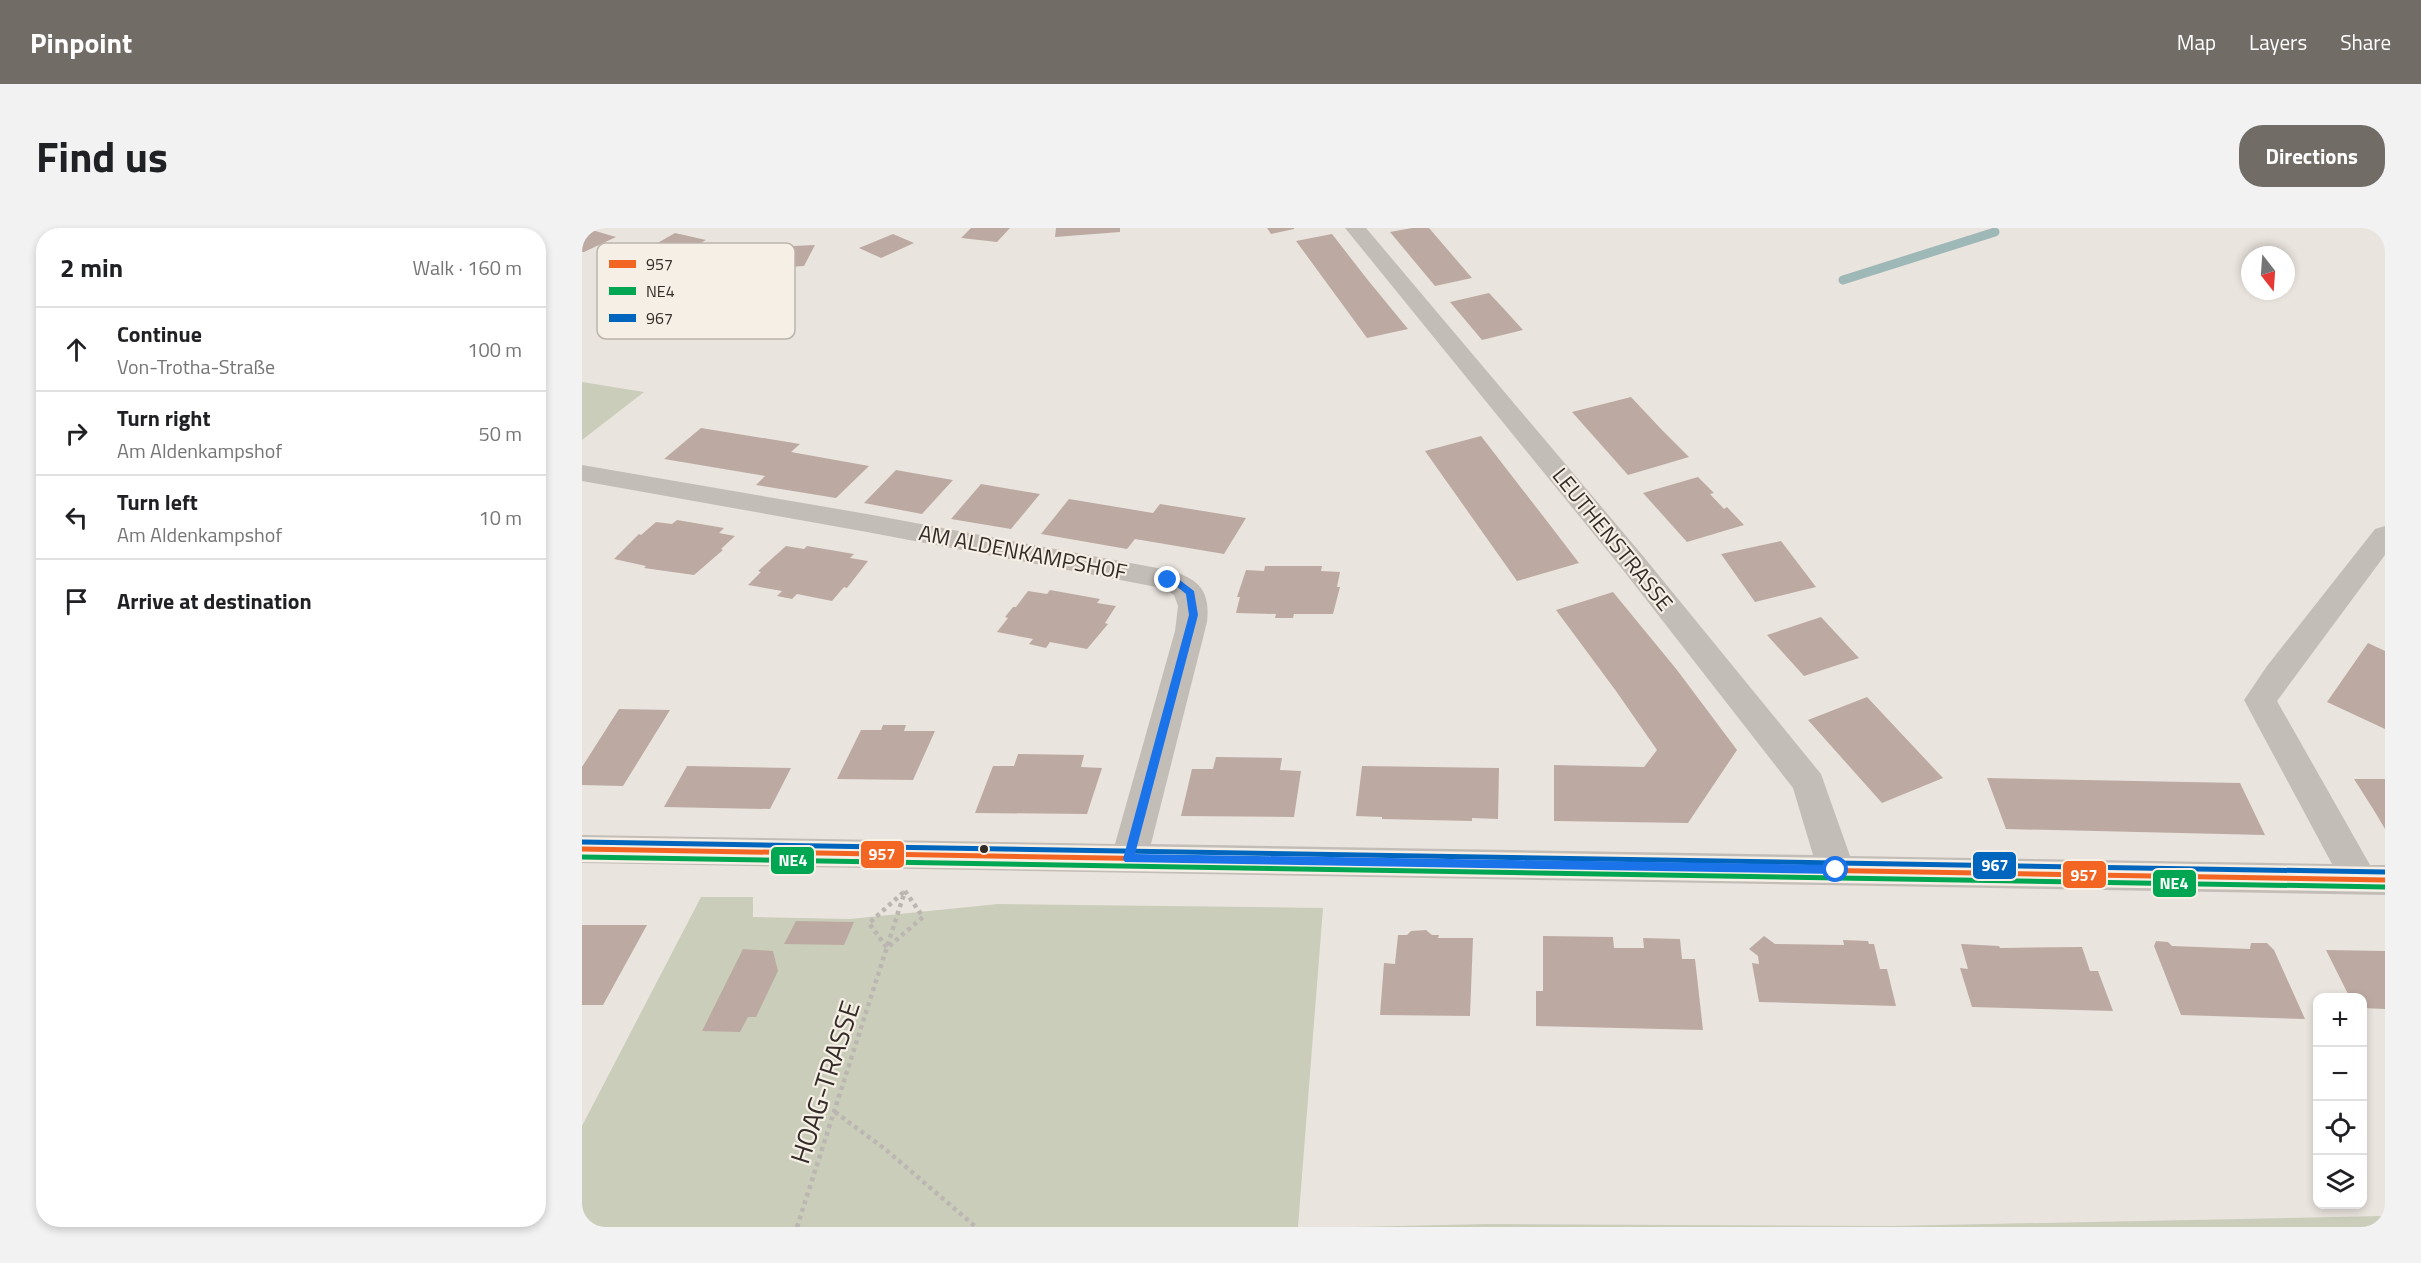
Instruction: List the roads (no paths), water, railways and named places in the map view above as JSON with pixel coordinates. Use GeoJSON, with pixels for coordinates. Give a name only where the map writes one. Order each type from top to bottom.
{"type":"FeatureCollection","features":[{"type":"Feature","properties":{"kind":"street","name":"LEUTHENSTRASSE"},"geometry":{"type":"LineString","coordinates":[[1355,228],[1633,563],[1809,783],[1836,870]]}},
{"type":"Feature","properties":{"kind":"street","name":"AM ALDENKAMPSHOF"},"geometry":{"type":"LineString","coordinates":[[582,473],[867,523],[1168,580],[1185,587],[1193,599],[1190,631],[1129,859]]}},
{"type":"Feature","properties":{"kind":"street"},"geometry":{"type":"LineString","coordinates":[[2379,880],[2272,725],[2260,700],[2385,535]]}},
{"type":"Feature","properties":{"kind":"street"},"geometry":{"type":"LineString","coordinates":[[582,849],[2379,880]]}},
{"type":"Feature","properties":{"kind":"waterway"},"geometry":{"type":"LineString","coordinates":[[1843,280],[1995,232]]}}]}
